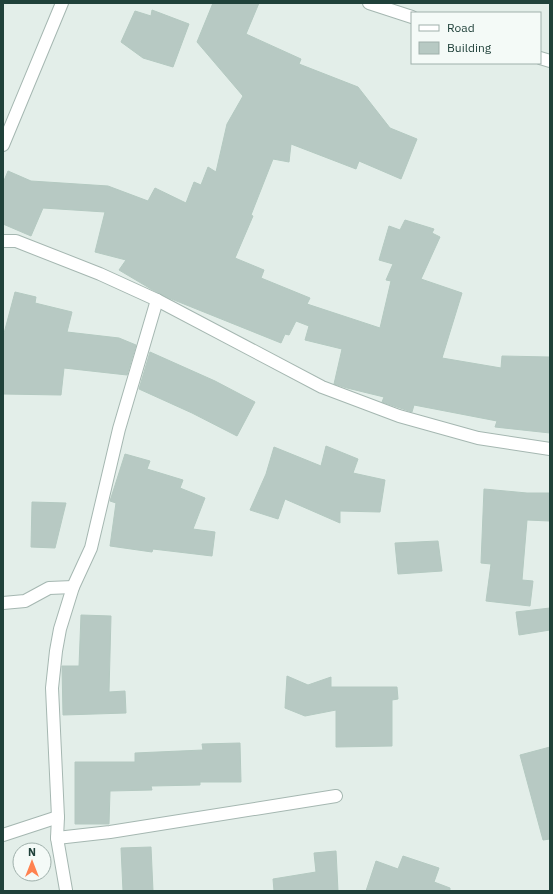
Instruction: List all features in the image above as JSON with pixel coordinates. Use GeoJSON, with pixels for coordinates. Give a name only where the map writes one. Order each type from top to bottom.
{"type":"FeatureCollection","features":[{"type":"Feature","properties":{"kind":"street"},"geometry":{"type":"LineString","coordinates":[[3,146],[62,3]]}},
{"type":"Feature","properties":{"kind":"street"},"geometry":{"type":"LineString","coordinates":[[369,3],[411,17]]}},
{"type":"Feature","properties":{"kind":"street"},"geometry":{"type":"LineString","coordinates":[[3,241],[16,241],[79,265],[157,300],[322,387],[399,416],[478,438],[550,449]]}},
{"type":"Feature","properties":{"kind":"street"},"geometry":{"type":"LineString","coordinates":[[66,890],[57,838],[58,817],[52,688],[56,651],[60,630],[73,587],[91,548],[119,430],[157,300]]}},
{"type":"Feature","properties":{"kind":"street"},"geometry":{"type":"LineString","coordinates":[[3,603],[25,601],[49,588],[73,587]]}},
{"type":"Feature","properties":{"kind":"street"},"geometry":{"type":"LineString","coordinates":[[57,838],[110,832],[336,796]]}},
{"type":"Feature","properties":{"kind":"street"},"geometry":{"type":"LineString","coordinates":[[3,835],[58,817]]}},
{"type":"Feature","properties":{"kind":"building"},"geometry":{"type":"Polygon","coordinates":[[[213,3],[259,3],[246,34],[301,59],[299,64],[358,87],[390,128],[417,139],[401,179],[359,161],[356,169],[291,144],[289,162],[273,159],[251,215],[253,216],[235,258],[264,270],[261,278],[310,298],[307,304],[380,328],[391,281],[386,280],[393,264],[379,260],[389,226],[400,230],[405,220],[434,229],[432,233],[440,237],[421,279],[462,293],[442,358],[501,368],[502,356],[550,357],[550,433],[495,427],[497,421],[414,405],[412,412],[382,402],[384,397],[334,384],[342,349],[305,340],[309,326],[296,321],[289,335],[285,334],[281,343],[169,298],[119,270],[126,260],[95,252],[105,212],[43,208],[31,236],[3,224],[3,183],[8,171],[31,181],[108,186],[148,201],[155,188],[186,203],[194,182],[201,185],[208,167],[216,172],[227,124],[243,96],[197,42],[213,3]]]}},
{"type":"Feature","properties":{"kind":"building"},"geometry":{"type":"Polygon","coordinates":[[[152,10],[189,24],[173,67],[143,58],[121,42],[135,11],[151,16],[152,10]]]}},
{"type":"Feature","properties":{"kind":"building"},"geometry":{"type":"Polygon","coordinates":[[[15,292],[36,297],[35,303],[72,312],[67,332],[119,338],[136,345],[127,375],[64,368],[61,395],[3,394],[3,337],[15,292]]]}},
{"type":"Feature","properties":{"kind":"building"},"geometry":{"type":"Polygon","coordinates":[[[150,352],[215,381],[255,402],[237,436],[192,413],[139,389],[150,352]]]}},
{"type":"Feature","properties":{"kind":"building"},"geometry":{"type":"Polygon","coordinates":[[[326,446],[358,459],[353,473],[385,480],[380,512],[340,511],[340,523],[285,499],[278,519],[250,510],[266,474],[274,447],[321,466],[326,446]]]}},
{"type":"Feature","properties":{"kind":"building"},"geometry":{"type":"Polygon","coordinates":[[[125,454],[150,461],[147,469],[183,480],[180,488],[205,498],[193,529],[215,532],[212,556],[153,549],[152,552],[110,546],[116,503],[110,501],[125,454]]]}},
{"type":"Feature","properties":{"kind":"building"},"geometry":{"type":"Polygon","coordinates":[[[484,489],[527,493],[550,493],[550,521],[527,520],[522,580],[533,581],[530,606],[486,601],[491,564],[481,563],[484,489]]]}},
{"type":"Feature","properties":{"kind":"building"},"geometry":{"type":"Polygon","coordinates":[[[32,502],[66,503],[55,548],[31,547],[32,502]]]}},
{"type":"Feature","properties":{"kind":"building"},"geometry":{"type":"Polygon","coordinates":[[[438,541],[442,571],[398,574],[395,543],[438,541]]]}},
{"type":"Feature","properties":{"kind":"building"},"geometry":{"type":"Polygon","coordinates":[[[550,608],[550,630],[519,635],[516,612],[550,608]]]}},
{"type":"Feature","properties":{"kind":"building"},"geometry":{"type":"Polygon","coordinates":[[[81,615],[111,616],[109,692],[125,691],[126,713],[63,715],[62,666],[79,666],[81,615]]]}},
{"type":"Feature","properties":{"kind":"building"},"geometry":{"type":"Polygon","coordinates":[[[287,676],[308,685],[331,677],[331,687],[397,687],[398,699],[392,700],[392,746],[336,747],[336,710],[305,716],[285,708],[287,676]]]}},
{"type":"Feature","properties":{"kind":"building"},"geometry":{"type":"Polygon","coordinates":[[[240,743],[241,782],[200,782],[200,785],[151,786],[152,790],[110,791],[109,824],[75,824],[75,762],[135,762],[135,753],[203,750],[202,744],[240,743]]]}},
{"type":"Feature","properties":{"kind":"building"},"geometry":{"type":"Polygon","coordinates":[[[550,747],[550,839],[543,840],[520,755],[550,747]]]}},
{"type":"Feature","properties":{"kind":"building"},"geometry":{"type":"Polygon","coordinates":[[[151,847],[153,891],[123,891],[121,848],[151,847]]]}},
{"type":"Feature","properties":{"kind":"building"},"geometry":{"type":"Polygon","coordinates":[[[336,851],[338,891],[274,891],[273,879],[316,872],[314,853],[336,851]]]}},
{"type":"Feature","properties":{"kind":"building"},"geometry":{"type":"Polygon","coordinates":[[[403,856],[439,868],[434,882],[450,888],[450,891],[366,891],[376,861],[398,869],[403,856]]]}}]}
